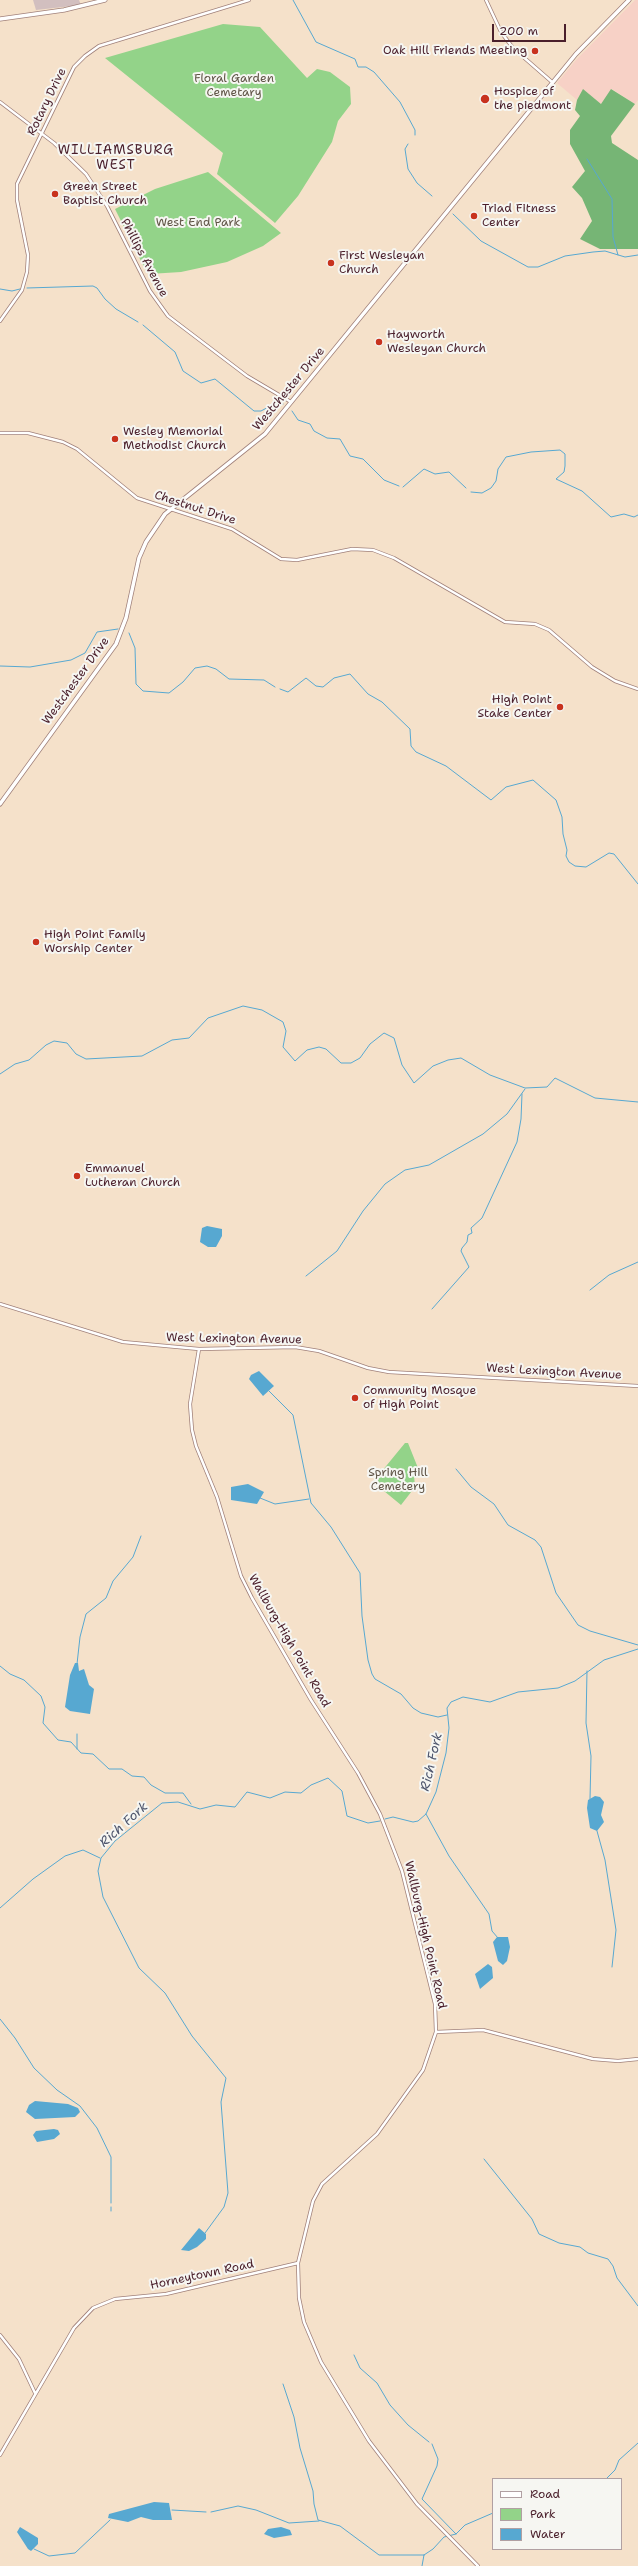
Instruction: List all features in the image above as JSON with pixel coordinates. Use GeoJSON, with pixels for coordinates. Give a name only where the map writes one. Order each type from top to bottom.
{"type":"FeatureCollection","features":[{"type":"Feature","properties":{"kind":"main road"},"geometry":{"type":"LineString","coordinates":[[0,19],[64,10],[105,0]]}},
{"type":"Feature","properties":{"kind":"main road","name":"Westchester Drive"},"geometry":{"type":"LineString","coordinates":[[0,804],[116,644],[126,618],[133,579],[141,553],[156,527],[170,509],[248,450],[292,403],[552,82],[576,54],[629,0]]}},
{"type":"Feature","properties":{"kind":"street","name":"Rotary Drive"},"geometry":{"type":"LineString","coordinates":[[0,321],[19,294],[26,278],[28,255],[16,191],[19,177],[69,75],[77,63],[91,50],[130,36],[249,0]]}},
{"type":"Feature","properties":{"kind":"street"},"geometry":{"type":"LineString","coordinates":[[486,0],[498,27],[513,48],[552,82]]}},
{"type":"Feature","properties":{"kind":"street","name":"Phillips Avenue"},"geometry":{"type":"LineString","coordinates":[[0,102],[41,134],[86,174],[107,206],[150,292],[168,316],[247,376],[292,403]]}},
{"type":"Feature","properties":{"kind":"street","name":"Chestnut Drive"},"geometry":{"type":"LineString","coordinates":[[0,433],[28,433],[63,442],[77,450],[132,496],[232,529],[272,554],[286,560],[296,560],[331,551],[352,549],[376,552],[413,568],[505,622],[535,624],[549,630],[600,672],[638,689]]}},
{"type":"Feature","properties":{"kind":"street","name":"West Lexington Avenue"},"geometry":{"type":"LineString","coordinates":[[0,1304],[123,1342],[198,1349],[294,1347],[319,1351],[368,1368],[389,1372],[638,1386]]}},
{"type":"Feature","properties":{"kind":"street","name":"Wallburg-High Point Road"},"geometry":{"type":"LineString","coordinates":[[198,1349],[190,1404],[190,1418],[196,1446],[217,1497],[241,1576],[252,1598],[311,1700],[361,1780],[390,1836],[402,1871],[435,2004],[436,2032],[423,2070],[394,2113],[377,2134],[332,2173],[317,2192],[308,2217],[298,2263],[299,2298],[304,2322],[321,2362],[369,2441],[417,2504],[478,2566]]}},
{"type":"Feature","properties":{"kind":"street"},"geometry":{"type":"LineString","coordinates":[[436,2032],[483,2030],[593,2059],[618,2061],[638,2059]]}},
{"type":"Feature","properties":{"kind":"street","name":"Horneytown Road"},"geometry":{"type":"LineString","coordinates":[[0,2455],[74,2328],[93,2308],[115,2299],[166,2294],[298,2263]]}},
{"type":"Feature","properties":{"kind":"street"},"geometry":{"type":"LineString","coordinates":[[0,2335],[19,2359],[35,2393]]}},
{"type":"Feature","properties":{"kind":"shaded area"},"geometry":{"type":"Polygon","coordinates":[[[33,0],[79,0],[81,5],[36,10],[33,0]]]}},
{"type":"Feature","properties":{"kind":"shaded area"},"geometry":{"type":"Polygon","coordinates":[[[635,0],[638,0],[638,100],[635,104],[612,89],[601,104],[583,90],[577,100],[557,83],[576,60],[635,0]]]}},
{"type":"Feature","properties":{"kind":"green space","name":"Floral Garden Cemetary"},"geometry":{"type":"Polygon","coordinates":[[[223,24],[260,27],[307,78],[317,69],[330,72],[350,87],[351,104],[338,121],[332,142],[298,196],[275,223],[217,174],[223,153],[105,58],[223,24]]]}},
{"type":"Feature","properties":{"kind":"green space"},"geometry":{"type":"Polygon","coordinates":[[[583,89],[601,104],[611,89],[635,104],[611,136],[612,143],[638,160],[638,249],[600,249],[580,239],[592,221],[582,198],[572,187],[585,171],[570,144],[570,130],[580,116],[575,110],[577,100],[583,89]]]}},
{"type":"Feature","properties":{"kind":"green space","name":"West End Park"},"geometry":{"type":"Polygon","coordinates":[[[208,172],[281,233],[263,246],[227,262],[181,272],[149,274],[146,271],[115,209],[155,189],[208,172]]]}},
{"type":"Feature","properties":{"kind":"green space","name":"Spring Hill Cemetery"},"geometry":{"type":"Polygon","coordinates":[[[405,1443],[408,1443],[418,1468],[414,1475],[415,1487],[401,1505],[373,1482],[405,1443]]]}},
{"type":"Feature","properties":{"kind":"water"},"geometry":{"type":"Polygon","coordinates":[[[207,1226],[222,1229],[222,1236],[216,1247],[208,1247],[200,1242],[202,1228],[207,1226]]]}},
{"type":"Feature","properties":{"kind":"water"},"geometry":{"type":"Polygon","coordinates":[[[259,1371],[274,1386],[263,1396],[249,1379],[251,1375],[259,1371]]]}},
{"type":"Feature","properties":{"kind":"water"},"geometry":{"type":"Polygon","coordinates":[[[248,1484],[264,1492],[257,1504],[231,1500],[231,1487],[248,1484]]]}},
{"type":"Feature","properties":{"kind":"water"},"geometry":{"type":"Polygon","coordinates":[[[75,1663],[78,1663],[79,1671],[84,1669],[89,1685],[94,1689],[90,1714],[70,1711],[65,1707],[70,1675],[75,1663]]]}},
{"type":"Feature","properties":{"kind":"water"},"geometry":{"type":"Polygon","coordinates":[[[595,1796],[600,1797],[604,1802],[601,1815],[604,1822],[597,1831],[590,1828],[587,1808],[588,1800],[595,1796]]]}},
{"type":"Feature","properties":{"kind":"water"},"geometry":{"type":"Polygon","coordinates":[[[497,1937],[508,1937],[510,1947],[507,1961],[503,1965],[498,1961],[493,1942],[497,1937]]]}},
{"type":"Feature","properties":{"kind":"water"},"geometry":{"type":"Polygon","coordinates":[[[488,1964],[492,1967],[493,1978],[480,1989],[475,1974],[488,1964]]]}},
{"type":"Feature","properties":{"kind":"water"},"geometry":{"type":"Polygon","coordinates":[[[35,2101],[68,2104],[78,2108],[80,2112],[75,2117],[35,2119],[26,2112],[29,2105],[35,2101]]]}},
{"type":"Feature","properties":{"kind":"water"},"geometry":{"type":"Polygon","coordinates":[[[58,2130],[60,2134],[54,2139],[37,2142],[33,2135],[36,2131],[58,2130]]]}},
{"type":"Feature","properties":{"kind":"water"},"geometry":{"type":"Polygon","coordinates":[[[199,2228],[206,2234],[206,2239],[197,2247],[189,2251],[181,2250],[199,2228]]]}},
{"type":"Feature","properties":{"kind":"water"},"geometry":{"type":"Polygon","coordinates":[[[154,2502],[169,2503],[172,2520],[153,2520],[141,2517],[128,2522],[108,2518],[109,2514],[154,2502]]]}},
{"type":"Feature","properties":{"kind":"water"},"geometry":{"type":"Polygon","coordinates":[[[20,2527],[38,2538],[38,2544],[31,2551],[28,2549],[17,2532],[20,2527]]]}},
{"type":"Feature","properties":{"kind":"water"},"geometry":{"type":"Polygon","coordinates":[[[281,2527],[290,2530],[292,2535],[274,2538],[264,2534],[268,2529],[281,2527]]]}},
{"type":"Feature","properties":{"kind":"waterway"},"geometry":{"type":"LineString","coordinates":[[293,0],[316,42],[355,59],[358,67],[366,67],[374,72],[400,102],[415,130],[415,135]]}},
{"type":"Feature","properties":{"kind":"waterway"},"geometry":{"type":"LineString","coordinates":[[408,144],[405,149],[408,169],[417,183],[432,196]]}},
{"type":"Feature","properties":{"kind":"waterway"},"geometry":{"type":"LineString","coordinates":[[587,159],[612,199],[613,237],[618,255]]}},
{"type":"Feature","properties":{"kind":"waterway"},"geometry":{"type":"LineString","coordinates":[[453,214],[481,241],[528,267],[538,267],[565,256],[593,252],[605,251],[625,257],[638,255]]}},
{"type":"Feature","properties":{"kind":"waterway"},"geometry":{"type":"LineString","coordinates":[[27,288],[93,286],[97,288],[105,299],[116,309],[138,322]]}},
{"type":"Feature","properties":{"kind":"waterway"},"geometry":{"type":"LineString","coordinates":[[0,289],[12,291],[20,289]]}},
{"type":"Feature","properties":{"kind":"waterway"},"geometry":{"type":"LineString","coordinates":[[143,325],[175,352],[183,371],[201,383],[215,379],[254,411],[261,411],[276,403],[283,404]]}},
{"type":"Feature","properties":{"kind":"waterway"},"geometry":{"type":"LineString","coordinates":[[292,411],[298,420],[310,424],[314,431],[327,438],[340,439],[350,456],[363,459],[384,480],[399,486]]}},
{"type":"Feature","properties":{"kind":"waterway"},"geometry":{"type":"LineString","coordinates":[[471,492],[482,493],[491,488],[496,481],[498,469],[506,457],[531,452],[560,450],[565,454],[565,466],[564,472],[556,479],[582,491],[611,517],[624,514],[634,517],[638,515]]}},
{"type":"Feature","properties":{"kind":"waterway"},"geometry":{"type":"LineString","coordinates":[[403,487],[424,469],[435,474],[449,472],[466,488]]}},
{"type":"Feature","properties":{"kind":"waterway"},"geometry":{"type":"LineString","coordinates":[[0,666],[30,667],[71,660],[85,653],[97,632],[118,629]]}},
{"type":"Feature","properties":{"kind":"waterway"},"geometry":{"type":"LineString","coordinates":[[129,633],[135,648],[136,684],[143,691],[169,693],[183,682],[195,668],[207,666],[216,669],[229,679],[264,680],[275,687]]}},
{"type":"Feature","properties":{"kind":"waterway"},"geometry":{"type":"LineString","coordinates":[[280,689],[288,692],[306,678],[316,686],[323,687],[334,678],[350,674],[368,694],[382,702],[410,729],[411,746],[416,752],[446,766],[491,800],[506,787],[533,780],[556,800],[562,817],[563,834],[567,850],[566,856],[569,862],[575,866],[586,867],[609,853],[614,854],[638,884]]}},
{"type":"Feature","properties":{"kind":"waterway"},"geometry":{"type":"LineString","coordinates":[[0,1074],[15,1064],[29,1060],[46,1045],[54,1041],[67,1043],[76,1054],[86,1059],[142,1056],[172,1040],[189,1038],[208,1018],[243,1006],[262,1010],[283,1022],[286,1031],[283,1047],[295,1061],[307,1050],[319,1047],[326,1049],[341,1063],[351,1063],[360,1058],[370,1044],[384,1033],[394,1038],[402,1065],[414,1083],[433,1066],[448,1060],[461,1058],[490,1075],[525,1088],[547,1087],[555,1078],[595,1098],[638,1102]]}},
{"type":"Feature","properties":{"kind":"waterway"},"geometry":{"type":"LineString","coordinates":[[306,1276],[337,1251],[363,1211],[385,1184],[405,1170],[429,1165],[483,1134],[507,1114],[525,1089]]}},
{"type":"Feature","properties":{"kind":"waterway"},"geometry":{"type":"LineString","coordinates":[[432,1309],[469,1267],[461,1251],[467,1242],[468,1235],[472,1233],[471,1228],[482,1218],[517,1142],[521,1119],[522,1094]]}},
{"type":"Feature","properties":{"kind":"waterway"},"geometry":{"type":"LineString","coordinates":[[590,1290],[609,1275],[638,1262]]}},
{"type":"Feature","properties":{"kind":"waterway"},"geometry":{"type":"LineString","coordinates":[[269,1391],[293,1415],[311,1503],[331,1527],[360,1573],[362,1616],[368,1660],[372,1674],[375,1679],[401,1694],[413,1708],[421,1713],[438,1717],[447,1715]]}},
{"type":"Feature","properties":{"kind":"waterway"},"geometry":{"type":"LineString","coordinates":[[456,1469],[471,1487],[494,1504],[508,1525],[535,1540],[541,1547],[556,1593],[578,1625],[590,1631],[638,1645]]}},
{"type":"Feature","properties":{"kind":"waterway"},"geometry":{"type":"LineString","coordinates":[[260,1498],[275,1504],[309,1499]]}},
{"type":"Feature","properties":{"kind":"waterway"},"geometry":{"type":"LineString","coordinates":[[77,1664],[80,1637],[86,1614],[106,1598],[113,1581],[133,1557],[141,1536]]}},
{"type":"Feature","properties":{"kind":"waterway","name":"Rich Fork"},"geometry":{"type":"LineString","coordinates":[[385,1819],[393,1817],[413,1822],[418,1821],[426,1814],[436,1792],[446,1753],[449,1728],[447,1708],[451,1702],[463,1697],[490,1702],[518,1692],[558,1688],[575,1681],[604,1660],[638,1649]]}},
{"type":"Feature","properties":{"kind":"waterway"},"geometry":{"type":"LineString","coordinates":[[0,1666],[10,1674],[24,1680],[41,1696],[45,1707],[43,1723],[58,1740],[71,1742],[81,1753],[93,1754],[109,1769],[122,1769],[132,1776],[144,1777],[151,1785],[165,1793],[183,1793],[191,1804]]}},
{"type":"Feature","properties":{"kind":"waterway"},"geometry":{"type":"LineString","coordinates":[[587,1671],[586,1723],[591,1756],[590,1799]]}},
{"type":"Feature","properties":{"kind":"waterway"},"geometry":{"type":"LineString","coordinates":[[77,1734],[77,1749]]}},
{"type":"Feature","properties":{"kind":"waterway"},"geometry":{"type":"LineString","coordinates":[[205,2233],[224,2207],[228,2193],[221,2102],[226,2078],[192,2036],[165,1993],[139,1968],[103,1897],[98,1871],[101,1858],[115,1841],[162,1803],[178,1802],[200,1809],[216,1805],[235,1807],[247,1792],[270,1798],[285,1792],[301,1793],[311,1785],[328,1778],[342,1791],[347,1816],[368,1823],[380,1821]]}},
{"type":"Feature","properties":{"kind":"waterway"},"geometry":{"type":"LineString","coordinates":[[426,1814],[449,1856],[489,1914],[492,1931],[498,1938]]}},
{"type":"Feature","properties":{"kind":"waterway"},"geometry":{"type":"LineString","coordinates":[[597,1831],[605,1860],[616,1930],[612,1967]]}},
{"type":"Feature","properties":{"kind":"waterway","name":"Rich Fork"},"geometry":{"type":"LineString","coordinates":[[0,1908],[33,1879],[65,1856],[83,1850],[100,1858]]}},
{"type":"Feature","properties":{"kind":"waterway"},"geometry":{"type":"LineString","coordinates":[[0,2019],[15,2038],[34,2068],[57,2090],[80,2106],[97,2128],[111,2157],[111,2203]]}},
{"type":"Feature","properties":{"kind":"waterway"},"geometry":{"type":"LineString","coordinates":[[484,2159],[532,2219],[539,2234],[559,2243],[580,2247],[588,2253],[608,2259],[613,2266],[617,2278],[638,2306]]}},
{"type":"Feature","properties":{"kind":"waterway"},"geometry":{"type":"LineString","coordinates":[[354,2355],[360,2368],[377,2383],[390,2405],[408,2425],[429,2442]]}},
{"type":"Feature","properties":{"kind":"waterway"},"geometry":{"type":"LineString","coordinates":[[283,2384],[294,2417],[300,2448],[313,2491],[314,2504],[318,2520],[340,2526],[379,2555],[424,2555]]}},
{"type":"Feature","properties":{"kind":"waterway"},"geometry":{"type":"LineString","coordinates":[[607,2478],[615,2470],[619,2460],[638,2443]]}},
{"type":"Feature","properties":{"kind":"waterway"},"geometry":{"type":"LineString","coordinates":[[432,2444],[438,2459],[437,2466],[422,2499],[456,2534]]}},
{"type":"Feature","properties":{"kind":"waterway"},"geometry":{"type":"LineString","coordinates":[[211,2512],[238,2506],[256,2510],[289,2523],[319,2521]]}},
{"type":"Feature","properties":{"kind":"waterway"},"geometry":{"type":"LineString","coordinates":[[172,2510],[206,2512]]}},
{"type":"Feature","properties":{"kind":"waterway"},"geometry":{"type":"LineString","coordinates":[[424,2555],[433,2549],[444,2537],[456,2534],[465,2525],[492,2513]]}},
{"type":"Feature","properties":{"kind":"waterway"},"geometry":{"type":"LineString","coordinates":[[34,2549],[49,2556],[75,2553],[110,2520]]}},
{"type":"Feature","properties":{"kind":"waterway"},"geometry":{"type":"LineString","coordinates":[[422,2566],[424,2555]]}},
{"type":"Feature","properties":{"kind":"place","name":"Oak Hill Friends Meeting"},"geometry":{"type":"Point","coordinates":[535,51]}},
{"type":"Feature","properties":{"kind":"place","name":"Hospice of the piedmont"},"geometry":{"type":"Point","coordinates":[485,99]}},
{"type":"Feature","properties":{"kind":"place","name":"Green Street Baptist Church"},"geometry":{"type":"Point","coordinates":[55,194]}},
{"type":"Feature","properties":{"kind":"place","name":"Triad Fitness Center"},"geometry":{"type":"Point","coordinates":[474,216]}},
{"type":"Feature","properties":{"kind":"place","name":"First Wesleyan Church"},"geometry":{"type":"Point","coordinates":[331,263]}},
{"type":"Feature","properties":{"kind":"place","name":"Hayworth Wesleyan Church"},"geometry":{"type":"Point","coordinates":[379,342]}},
{"type":"Feature","properties":{"kind":"place","name":"Wesley Memorial Methodist Church"},"geometry":{"type":"Point","coordinates":[115,439]}},
{"type":"Feature","properties":{"kind":"place","name":"High Point Stake Center"},"geometry":{"type":"Point","coordinates":[560,707]}},
{"type":"Feature","properties":{"kind":"place","name":"High Point Family Worship Center"},"geometry":{"type":"Point","coordinates":[36,942]}},
{"type":"Feature","properties":{"kind":"place","name":"Emmanuel Lutheran Church"},"geometry":{"type":"Point","coordinates":[77,1176]}},
{"type":"Feature","properties":{"kind":"place","name":"Community Mosque of High Point"},"geometry":{"type":"Point","coordinates":[355,1398]}},
{"type":"Feature","properties":{"kind":"district","name":"WILLIAMSBURG WEST"},"geometry":{"type":"Point","coordinates":[116,158]}}]}
